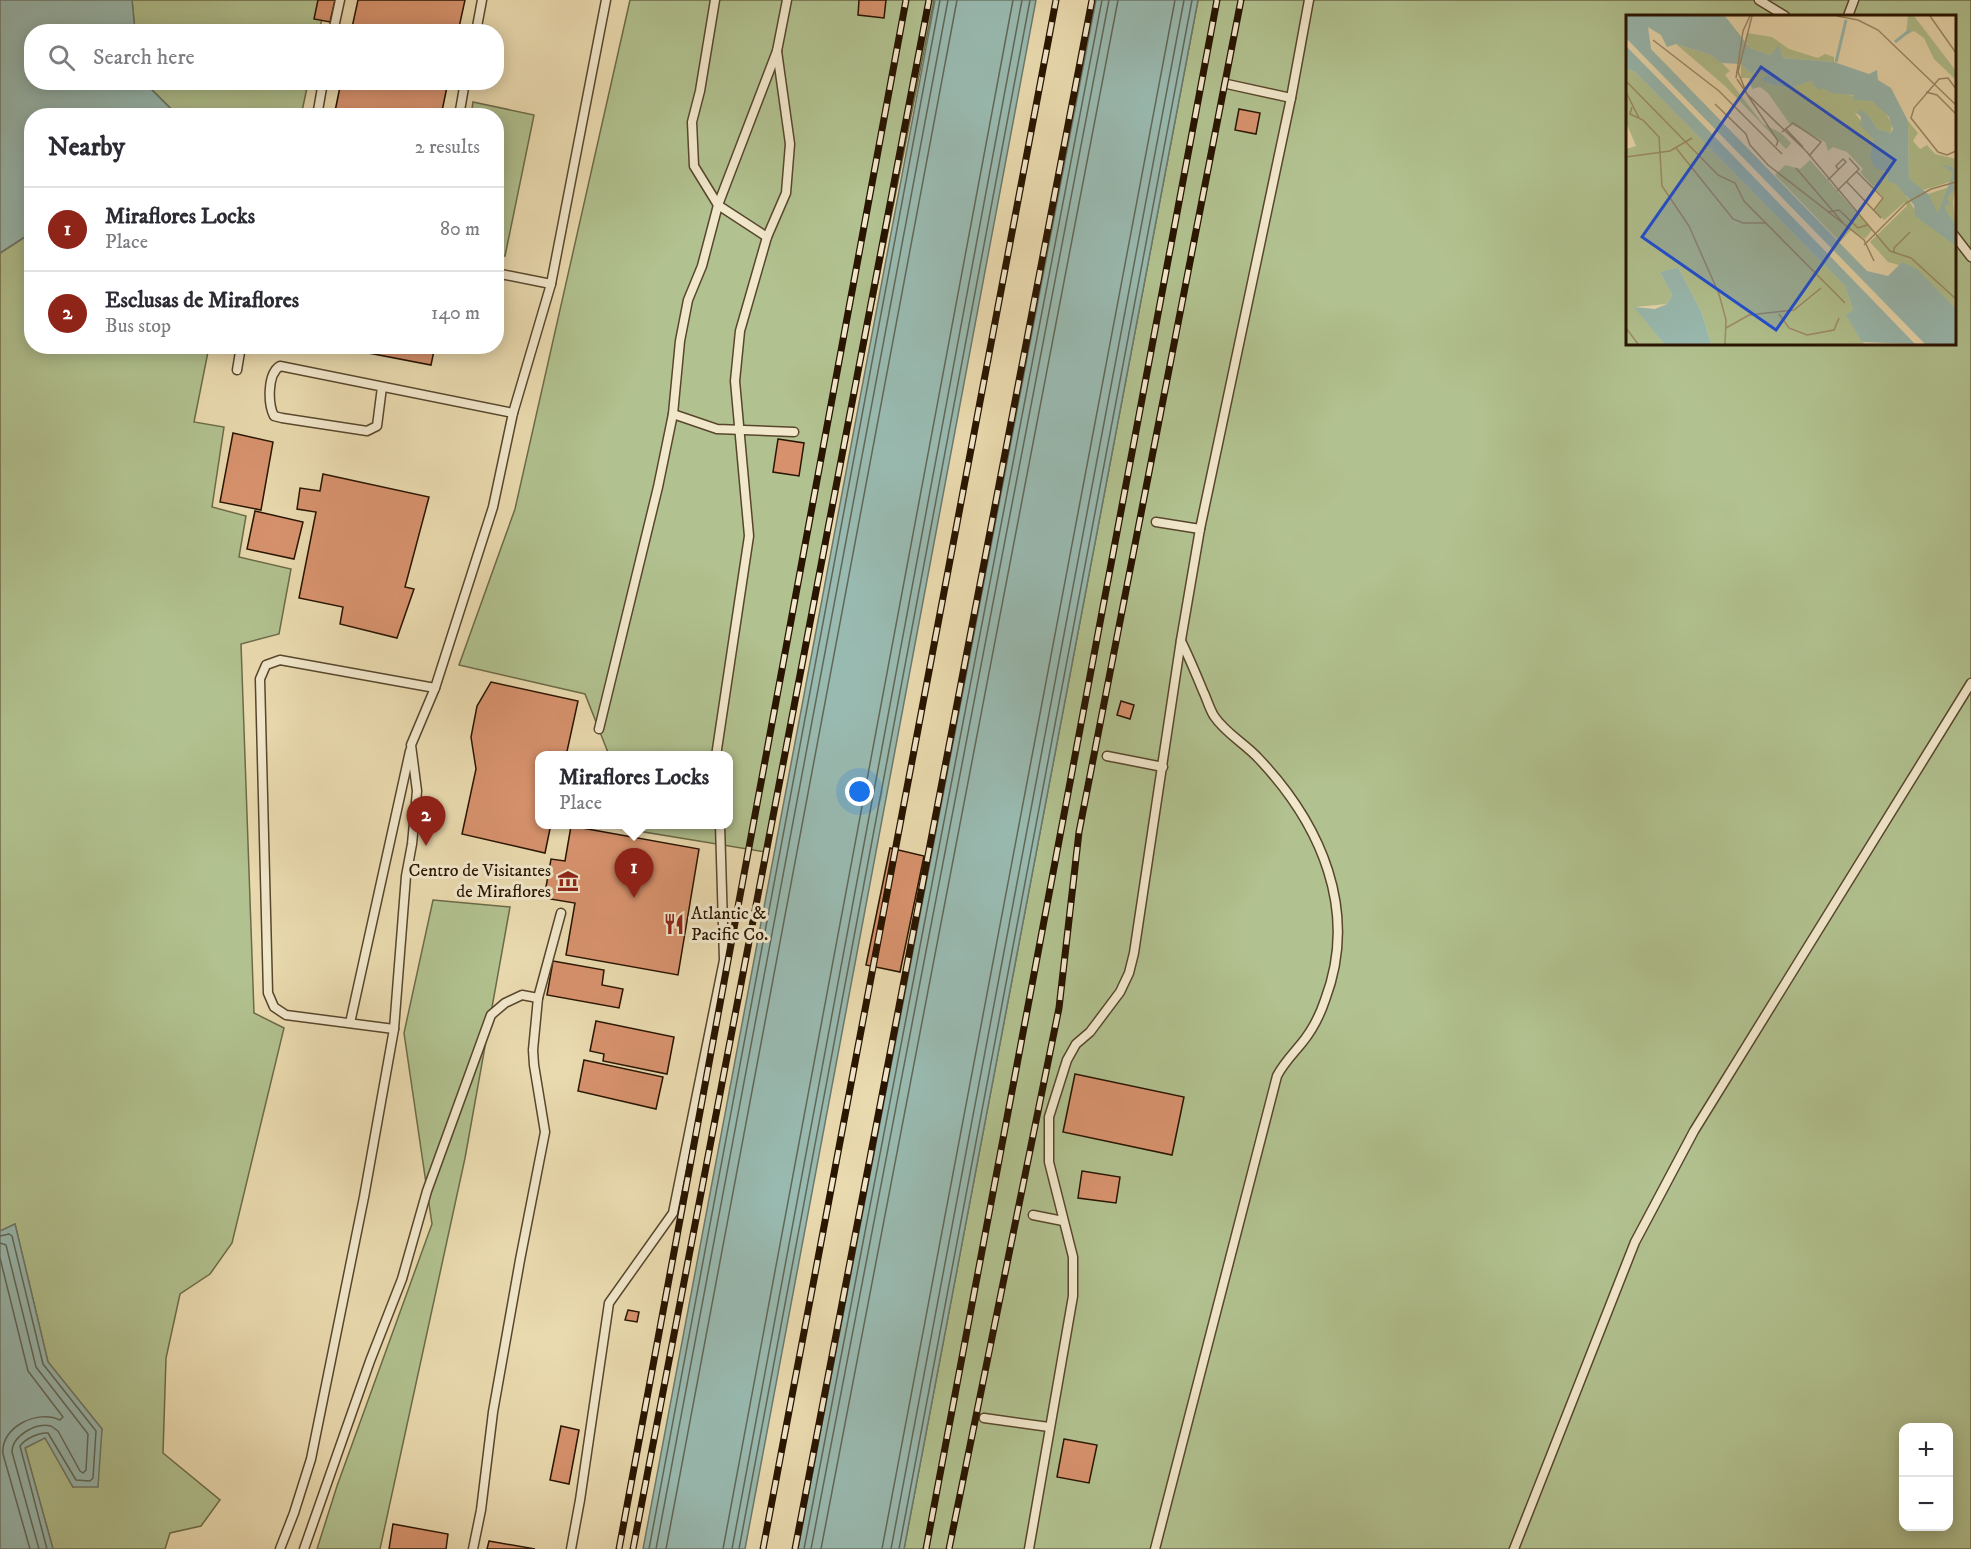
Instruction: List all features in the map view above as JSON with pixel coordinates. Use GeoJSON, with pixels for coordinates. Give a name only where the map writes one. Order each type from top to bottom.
{"type":"FeatureCollection","features":[{"type":"Feature","properties":{"kind":"lane"},"geometry":{"type":"LineString","coordinates":[[335,24],[340,0]]}},
{"type":"Feature","properties":{"kind":"lane"},"geometry":{"type":"LineString","coordinates":[[478,24],[482,0]]}},
{"type":"Feature","properties":{"kind":"lane"},"geometry":{"type":"LineString","coordinates":[[350,1023],[411,746],[435,688],[493,507],[513,413],[551,284],[606,0]]}},
{"type":"Feature","properties":{"kind":"lane"},"geometry":{"type":"LineString","coordinates":[[715,0],[700,91],[692,122],[694,166],[718,205],[767,237]]}},
{"type":"Feature","properties":{"kind":"lane"},"geometry":{"type":"LineString","coordinates":[[599,729],[658,487],[673,414],[680,341],[688,300],[702,266],[718,205],[777,51],[787,0]]}},
{"type":"Feature","properties":{"kind":"lane"},"geometry":{"type":"LineString","coordinates":[[1029,1549],[1073,1296],[1073,1257],[1049,1162],[1049,1117],[1067,1060],[1076,1044],[1090,1032],[1120,992],[1129,972],[1136,943],[1181,640],[1200,529],[1291,98],[1309,0]]}},
{"type":"Feature","properties":{"kind":"lane"},"geometry":{"type":"LineString","coordinates":[[1759,0],[1783,15]]}},
{"type":"Feature","properties":{"kind":"lane"},"geometry":{"type":"LineString","coordinates":[[1848,15],[1854,0]]}},
{"type":"Feature","properties":{"kind":"lane"},"geometry":{"type":"LineString","coordinates":[[717,751],[749,536],[735,381],[740,331],[767,237],[786,193],[790,144],[777,51]]}},
{"type":"Feature","properties":{"kind":"lane"},"geometry":{"type":"LineString","coordinates":[[1227,84],[1291,98]]}},
{"type":"Feature","properties":{"kind":"lane"},"geometry":{"type":"LineString","coordinates":[[318,108],[322,90]]}},
{"type":"Feature","properties":{"kind":"lane"},"geometry":{"type":"LineString","coordinates":[[460,108],[464,90]]}},
{"type":"Feature","properties":{"kind":"lane"},"geometry":{"type":"LineString","coordinates":[[1956,238],[1971,257]]}},
{"type":"Feature","properties":{"kind":"lane"},"geometry":{"type":"LineString","coordinates":[[504,275],[551,284]]}},
{"type":"Feature","properties":{"kind":"lane"},"geometry":{"type":"LineString","coordinates":[[237,370],[240,354]]}},
{"type":"Feature","properties":{"kind":"lane"},"geometry":{"type":"LineString","coordinates":[[382,387],[377,426],[367,431],[282,418],[274,416],[270,409],[272,375],[280,366],[513,413]]}},
{"type":"Feature","properties":{"kind":"lane"},"geometry":{"type":"LineString","coordinates":[[673,414],[717,429],[794,432]]}},
{"type":"Feature","properties":{"kind":"lane"},"geometry":{"type":"LineString","coordinates":[[1156,522],[1200,529]]}},
{"type":"Feature","properties":{"kind":"lane"},"geometry":{"type":"LineString","coordinates":[[1155,1549],[1277,1076],[1283,1064],[1310,1031],[1325,1000],[1334,968],[1337,942],[1334,891],[1319,843],[1305,817],[1260,759],[1228,732],[1214,715],[1181,640]]}},
{"type":"Feature","properties":{"kind":"lane"},"geometry":{"type":"LineString","coordinates":[[394,1029],[286,1015],[274,1007],[268,993],[260,679],[266,665],[280,660],[435,688]]}},
{"type":"Feature","properties":{"kind":"lane"},"geometry":{"type":"LineString","coordinates":[[1514,1549],[1635,1242],[1694,1131],[1971,683]]}},
{"type":"Feature","properties":{"kind":"lane"},"geometry":{"type":"LineString","coordinates":[[280,1549],[311,1459],[357,1232],[394,1029],[405,876],[412,844],[417,791],[411,746]]}},
{"type":"Feature","properties":{"kind":"lane"},"geometry":{"type":"LineString","coordinates":[[1107,756],[1163,767]]}},
{"type":"Feature","properties":{"kind":"lane"},"geometry":{"type":"LineString","coordinates":[[571,1549],[609,1303],[673,1213],[676,1201],[724,960],[720,829]]}},
{"type":"Feature","properties":{"kind":"lane"},"geometry":{"type":"LineString","coordinates":[[473,1549],[481,1510],[493,1412],[513,1295],[545,1132],[533,1058],[538,998],[561,913]]}},
{"type":"Feature","properties":{"kind":"lane"},"geometry":{"type":"LineString","coordinates":[[304,1549],[370,1361],[402,1279],[428,1191],[491,1015],[505,1003],[522,995],[538,998]]}},
{"type":"Feature","properties":{"kind":"lane"},"geometry":{"type":"LineString","coordinates":[[1033,1215],[1063,1221]]}},
{"type":"Feature","properties":{"kind":"lane"},"geometry":{"type":"LineString","coordinates":[[984,1418],[1050,1427]]}},
{"type":"Feature","properties":{"kind":"green space"},"geometry":{"type":"Polygon","coordinates":[[[132,0],[326,0],[321,24],[134,24],[132,0]]]}},
{"type":"Feature","properties":{"kind":"green space"},"geometry":{"type":"Polygon","coordinates":[[[630,0],[934,0],[765,852],[637,829],[733,829],[733,751],[607,751],[585,694],[459,665],[515,509],[630,0]]]}},
{"type":"Feature","properties":{"kind":"green space"},"geometry":{"type":"Polygon","coordinates":[[[1198,0],[1971,0],[1971,1549],[904,1549],[1198,0]]]}},
{"type":"Feature","properties":{"kind":"green space"},"geometry":{"type":"Polygon","coordinates":[[[152,90],[307,90],[303,108],[170,108],[152,90]]]}},
{"type":"Feature","properties":{"kind":"green space"},"geometry":{"type":"Polygon","coordinates":[[[473,102],[501,108],[472,108],[473,102]]]}},
{"type":"Feature","properties":{"kind":"green space"},"geometry":{"type":"Polygon","coordinates":[[[504,109],[534,115],[504,256],[504,109]]]}},
{"type":"Feature","properties":{"kind":"green space"},"geometry":{"type":"Polygon","coordinates":[[[24,238],[24,354],[208,354],[194,422],[224,427],[212,507],[246,516],[239,557],[291,569],[279,634],[241,644],[254,1013],[284,1028],[232,1243],[210,1274],[180,1294],[166,1358],[163,1453],[220,1500],[201,1526],[170,1533],[165,1549],[53,1549],[25,1448],[45,1437],[73,1487],[102,1429],[48,1362],[15,1224],[0,1231],[0,253],[24,238]]]}},
{"type":"Feature","properties":{"kind":"green space"},"geometry":{"type":"Polygon","coordinates":[[[433,900],[510,907],[465,1158],[380,1549],[317,1549],[337,1486],[432,1224],[404,1033],[433,900]]]}},
{"type":"Feature","properties":{"kind":"water"},"geometry":{"type":"Polygon","coordinates":[[[0,0],[132,0],[134,24],[24,24],[24,90],[152,90],[170,108],[24,108],[24,238],[0,253],[0,0]]]}},
{"type":"Feature","properties":{"kind":"water"},"geometry":{"type":"Polygon","coordinates":[[[935,0],[1036,0],[745,1549],[643,1549],[935,0]]]}},
{"type":"Feature","properties":{"kind":"water"},"geometry":{"type":"Polygon","coordinates":[[[1096,0],[1198,0],[904,1549],[798,1549],[1096,0]]]}},
{"type":"Feature","properties":{"kind":"water"},"geometry":{"type":"Polygon","coordinates":[[[15,1224],[48,1362],[102,1429],[98,1487],[73,1487],[45,1438],[25,1448],[53,1549],[0,1549],[0,1231],[15,1224]]]}},
{"type":"Feature","properties":{"kind":"building"},"geometry":{"type":"Polygon","coordinates":[[[318,0],[335,0],[330,22],[314,19],[318,0]]]}},
{"type":"Feature","properties":{"kind":"building"},"geometry":{"type":"Polygon","coordinates":[[[358,0],[465,0],[460,24],[353,24],[358,0]]]}},
{"type":"Feature","properties":{"kind":"building"},"geometry":{"type":"Polygon","coordinates":[[[859,0],[886,0],[884,18],[858,15],[859,0]]]}},
{"type":"Feature","properties":{"kind":"building"},"geometry":{"type":"Polygon","coordinates":[[[339,90],[446,90],[443,108],[336,108],[339,90]]]}},
{"type":"Feature","properties":{"kind":"building"},"geometry":{"type":"Polygon","coordinates":[[[1239,109],[1260,113],[1256,134],[1235,130],[1239,109]]]}},
{"type":"Feature","properties":{"kind":"building"},"geometry":{"type":"Polygon","coordinates":[[[374,354],[433,354],[431,365],[374,354]]]}},
{"type":"Feature","properties":{"kind":"building"},"geometry":{"type":"Polygon","coordinates":[[[233,433],[273,442],[261,510],[220,502],[233,433]]]}},
{"type":"Feature","properties":{"kind":"building"},"geometry":{"type":"Polygon","coordinates":[[[778,439],[804,443],[799,476],[773,472],[778,439]]]}},
{"type":"Feature","properties":{"kind":"building"},"geometry":{"type":"Polygon","coordinates":[[[323,474],[429,497],[405,587],[414,589],[397,638],[340,624],[343,607],[299,598],[316,512],[297,509],[300,488],[320,491],[323,474]]]}},
{"type":"Feature","properties":{"kind":"building"},"geometry":{"type":"Polygon","coordinates":[[[255,511],[303,522],[294,559],[247,549],[255,511]]]}},
{"type":"Feature","properties":{"kind":"building"},"geometry":{"type":"Polygon","coordinates":[[[491,682],[578,701],[567,751],[535,751],[535,829],[550,829],[545,853],[462,834],[476,769],[471,737],[477,706],[491,682]]]}},
{"type":"Feature","properties":{"kind":"building"},"geometry":{"type":"Polygon","coordinates":[[[1121,701],[1134,705],[1130,719],[1117,715],[1121,701]]]}},
{"type":"Feature","properties":{"kind":"building"},"geometry":{"type":"Polygon","coordinates":[[[570,829],[588,829],[699,849],[678,975],[566,955],[575,903],[544,898],[551,859],[565,861],[570,829]]]}},
{"type":"Feature","properties":{"kind":"building"},"geometry":{"type":"Polygon","coordinates":[[[890,848],[924,856],[900,972],[866,965],[890,848]]]}},
{"type":"Feature","properties":{"kind":"building"},"geometry":{"type":"Polygon","coordinates":[[[553,961],[604,970],[602,985],[623,989],[619,1008],[547,995],[553,961]]]}},
{"type":"Feature","properties":{"kind":"building"},"geometry":{"type":"Polygon","coordinates":[[[596,1021],[674,1037],[667,1074],[603,1061],[604,1054],[590,1051],[596,1021]]]}},
{"type":"Feature","properties":{"kind":"building"},"geometry":{"type":"Polygon","coordinates":[[[584,1060],[663,1077],[656,1109],[578,1091],[584,1060]]]}},
{"type":"Feature","properties":{"kind":"building"},"geometry":{"type":"Polygon","coordinates":[[[1075,1074],[1184,1097],[1172,1155],[1063,1132],[1075,1074]]]}},
{"type":"Feature","properties":{"kind":"building"},"geometry":{"type":"Polygon","coordinates":[[[1082,1171],[1120,1177],[1116,1203],[1078,1198],[1082,1171]]]}},
{"type":"Feature","properties":{"kind":"building"},"geometry":{"type":"Polygon","coordinates":[[[628,1310],[639,1312],[637,1322],[625,1320],[628,1310]]]}},
{"type":"Feature","properties":{"kind":"building"},"geometry":{"type":"Polygon","coordinates":[[[561,1426],[579,1430],[569,1484],[550,1480],[561,1426]]]}},
{"type":"Feature","properties":{"kind":"building"},"geometry":{"type":"Polygon","coordinates":[[[1064,1439],[1097,1445],[1089,1483],[1057,1477],[1064,1439]]]}},
{"type":"Feature","properties":{"kind":"building"},"geometry":{"type":"Polygon","coordinates":[[[393,1524],[448,1534],[446,1549],[389,1549],[393,1524]]]}},
{"type":"Feature","properties":{"kind":"building"},"geometry":{"type":"Polygon","coordinates":[[[489,1541],[535,1549],[487,1549],[489,1541]]]}},
{"type":"Feature","properties":{"kind":"railway"},"geometry":{"type":"LineString","coordinates":[[619,1549],[906,0]]}},
{"type":"Feature","properties":{"kind":"railway"},"geometry":{"type":"LineString","coordinates":[[633,1549],[929,0]]}},
{"type":"Feature","properties":{"kind":"railway"},"geometry":{"type":"LineString","coordinates":[[763,1549],[1056,0]]}},
{"type":"Feature","properties":{"kind":"railway"},"geometry":{"type":"LineString","coordinates":[[795,1549],[1092,0]]}},
{"type":"Feature","properties":{"kind":"railway"},"geometry":{"type":"LineString","coordinates":[[926,1549],[1217,0]]}},
{"type":"Feature","properties":{"kind":"railway"},"geometry":{"type":"LineString","coordinates":[[949,1549],[1059,1008],[1079,832],[1241,0]]}},
{"type":"Feature","properties":{"kind":"place","name":"Esclusas de Miraflores"},"geometry":{"type":"Point","coordinates":[426,846]}},
{"type":"Feature","properties":{"kind":"place","name":"Centro de Visitantes de Miraflores"},"geometry":{"type":"Point","coordinates":[568,881]}},
{"type":"Feature","properties":{"kind":"place","name":"Miraflores Locks"},"geometry":{"type":"Point","coordinates":[634,898]}},
{"type":"Feature","properties":{"kind":"place","name":"Atlantic & Pacific Co."},"geometry":{"type":"Point","coordinates":[674,924]}}]}
